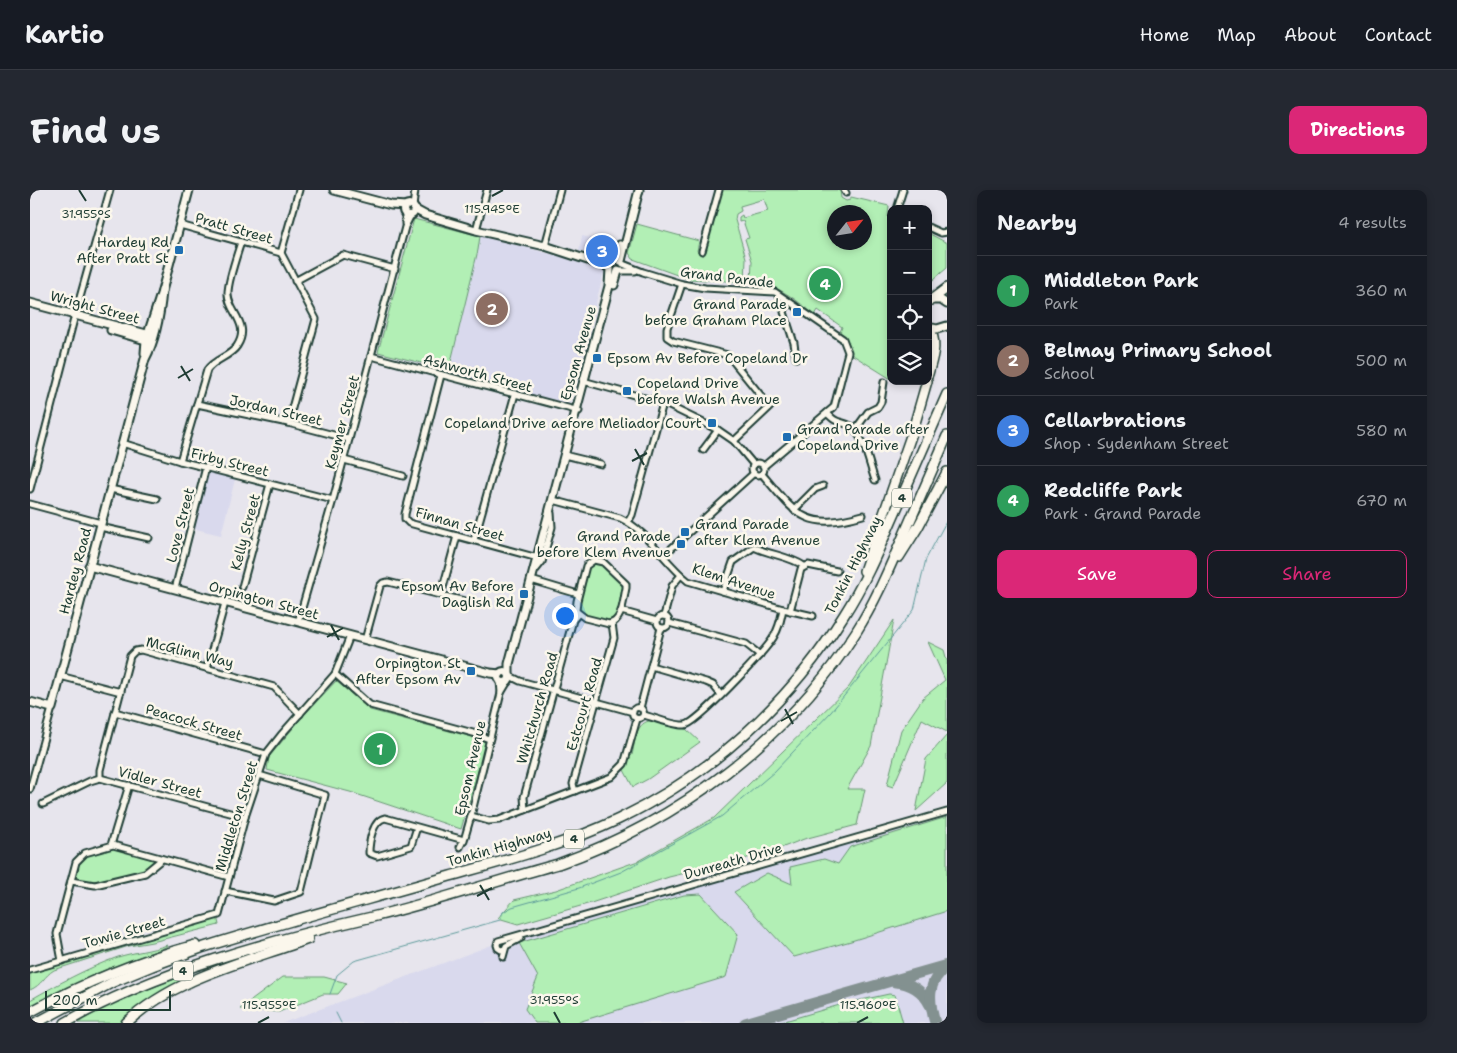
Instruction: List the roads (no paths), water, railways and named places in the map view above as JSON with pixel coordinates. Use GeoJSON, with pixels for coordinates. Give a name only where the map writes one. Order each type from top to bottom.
{"type":"FeatureCollection","features":[{"type":"Feature","properties":{"kind":"highway"},"geometry":{"type":"LineString","coordinates":[[932,299],[947,288]]}},
{"type":"Feature","properties":{"kind":"highway"},"geometry":{"type":"LineString","coordinates":[[932,336],[934,346],[932,355]]}},
{"type":"Feature","properties":{"kind":"highway"},"geometry":{"type":"LineString","coordinates":[[853,600],[907,448],[925,385]]}},
{"type":"Feature","properties":{"kind":"highway","name":"Tonkin Highway"},"geometry":{"type":"LineString","coordinates":[[36,1023],[113,982],[236,937],[551,847],[619,819],[653,801],[708,764],[747,733],[768,712],[814,659],[853,600],[881,545],[947,394]]}},
{"type":"Feature","properties":{"kind":"highway","name":"4"},"geometry":{"type":"LineString","coordinates":[[65,1023],[135,989],[188,969],[581,856],[644,826],[697,794],[750,754],[814,691],[857,630],[880,587],[947,436]]}},
{"type":"Feature","properties":{"kind":"highway"},"geometry":{"type":"LineString","coordinates":[[880,587],[918,527],[947,472]]}},
{"type":"Feature","properties":{"kind":"highway"},"geometry":{"type":"LineString","coordinates":[[126,1023],[154,1000],[187,982],[372,917]]}},
{"type":"Feature","properties":{"kind":"highway"},"geometry":{"type":"LineString","coordinates":[[30,1012],[73,989],[128,966],[200,944],[236,937]]}},
{"type":"Feature","properties":{"kind":"highway"},"geometry":{"type":"LineString","coordinates":[[30,1021],[78,996],[113,982]]}},
{"type":"Feature","properties":{"kind":"street"},"geometry":{"type":"LineString","coordinates":[[30,489],[110,190]]}},
{"type":"Feature","properties":{"kind":"street","name":"Hardey Road"},"geometry":{"type":"LineString","coordinates":[[30,789],[144,359],[160,311],[162,291],[190,190]]}},
{"type":"Feature","properties":{"kind":"street"},"geometry":{"type":"LineString","coordinates":[[288,423],[316,319],[281,253],[298,190]]}},
{"type":"Feature","properties":{"kind":"street"},"geometry":{"type":"LineString","coordinates":[[338,190],[476,230],[616,265]]}},
{"type":"Feature","properties":{"kind":"street"},"geometry":{"type":"LineString","coordinates":[[476,230],[487,190]]}},
{"type":"Feature","properties":{"kind":"street"},"geometry":{"type":"LineString","coordinates":[[547,247],[560,190]]}},
{"type":"Feature","properties":{"kind":"street","name":"Epsom Avenue"},"geometry":{"type":"LineString","coordinates":[[616,265],[635,190]]}},
{"type":"Feature","properties":{"kind":"street","name":"Epsom Avenue"},"geometry":{"type":"LineString","coordinates":[[460,847],[471,816],[504,678],[616,265],[639,190]]}},
{"type":"Feature","properties":{"kind":"street"},"geometry":{"type":"LineString","coordinates":[[702,251],[719,190]]}},
{"type":"Feature","properties":{"kind":"street"},"geometry":{"type":"LineString","coordinates":[[898,205],[903,190]]}},
{"type":"Feature","properties":{"kind":"street","name":"Keymer Street"},"geometry":{"type":"LineString","coordinates":[[298,622],[344,460],[415,192]]}},
{"type":"Feature","properties":{"kind":"street","name":"Pratt Street"},"geometry":{"type":"LineString","coordinates":[[180,225],[281,253]]}},
{"type":"Feature","properties":{"kind":"street"},"geometry":{"type":"LineString","coordinates":[[932,229],[941,233],[947,232]]}},
{"type":"Feature","properties":{"kind":"street"},"geometry":{"type":"LineString","coordinates":[[180,461],[207,370],[210,365],[229,354],[240,340],[241,324],[228,296],[241,242]]}},
{"type":"Feature","properties":{"kind":"street"},"geometry":{"type":"LineString","coordinates":[[295,280],[343,255],[395,269]]}},
{"type":"Feature","properties":{"kind":"street","name":"Grand Parade"},"geometry":{"type":"LineString","coordinates":[[616,265],[682,284],[705,288],[775,292],[843,338],[848,352],[834,407],[764,466]]}},
{"type":"Feature","properties":{"kind":"street"},"geometry":{"type":"LineString","coordinates":[[682,284],[667,328],[667,337],[673,341],[728,356],[770,407],[734,441]]}},
{"type":"Feature","properties":{"kind":"street"},"geometry":{"type":"LineString","coordinates":[[932,301],[940,300],[947,304]]}},
{"type":"Feature","properties":{"kind":"street"},"geometry":{"type":"LineString","coordinates":[[788,301],[784,312],[794,343],[796,358]]}},
{"type":"Feature","properties":{"kind":"street","name":"Wright Street"},"geometry":{"type":"LineString","coordinates":[[30,303],[150,338]]}},
{"type":"Feature","properties":{"kind":"street","name":"Wright Street"},"geometry":{"type":"LineString","coordinates":[[30,307],[75,317]]}},
{"type":"Feature","properties":{"kind":"street"},"geometry":{"type":"LineString","coordinates":[[932,328],[937,329],[947,326]]}},
{"type":"Feature","properties":{"kind":"street","name":"Ashworth Street"},"geometry":{"type":"LineString","coordinates":[[371,356],[577,410]]}},
{"type":"Feature","properties":{"kind":"street","name":"Finnan Street"},"geometry":{"type":"LineString","coordinates":[[441,375],[405,517],[409,523],[538,558]]}},
{"type":"Feature","properties":{"kind":"street"},"geometry":{"type":"LineString","coordinates":[[585,381],[663,403],[718,430],[734,441],[754,465]]}},
{"type":"Feature","properties":{"kind":"street"},"geometry":{"type":"LineString","coordinates":[[855,430],[868,412],[878,407],[881,402],[884,382]]}},
{"type":"Feature","properties":{"kind":"street"},"geometry":{"type":"LineString","coordinates":[[474,540],[515,394]]}},
{"type":"Feature","properties":{"kind":"street"},"geometry":{"type":"LineString","coordinates":[[628,522],[632,515],[663,403]]}},
{"type":"Feature","properties":{"kind":"street","name":"Jordan Street"},"geometry":{"type":"LineString","coordinates":[[197,404],[288,423],[349,439]]}},
{"type":"Feature","properties":{"kind":"street"},"geometry":{"type":"LineString","coordinates":[[827,413],[835,421],[851,426],[855,430],[860,437],[875,480]]}},
{"type":"Feature","properties":{"kind":"street"},"geometry":{"type":"LineString","coordinates":[[703,450],[718,430]]}},
{"type":"Feature","properties":{"kind":"street","name":"Firby Street"},"geometry":{"type":"LineString","coordinates":[[122,442],[180,461],[333,500]]}},
{"type":"Feature","properties":{"kind":"street"},"geometry":{"type":"LineString","coordinates":[[566,455],[602,464]]}},
{"type":"Feature","properties":{"kind":"street"},"geometry":{"type":"LineString","coordinates":[[344,460],[404,476]]}},
{"type":"Feature","properties":{"kind":"street"},"geometry":{"type":"LineString","coordinates":[[754,465],[759,463],[764,466],[762,474]]}},
{"type":"Feature","properties":{"kind":"street"},"geometry":{"type":"LineString","coordinates":[[754,465],[752,470],[754,473]]}},
{"type":"Feature","properties":{"kind":"street","name":"Love Street"},"geometry":{"type":"LineString","coordinates":[[175,589],[206,467]]}},
{"type":"Feature","properties":{"kind":"street"},"geometry":{"type":"LineString","coordinates":[[754,473],[762,474],[794,510],[815,521],[829,522],[863,515]]}},
{"type":"Feature","properties":{"kind":"street"},"geometry":{"type":"LineString","coordinates":[[664,555],[754,473]]}},
{"type":"Feature","properties":{"kind":"street","name":"Kelly Street"},"geometry":{"type":"LineString","coordinates":[[242,587],[270,484]]}},
{"type":"Feature","properties":{"kind":"street"},"geometry":{"type":"LineString","coordinates":[[794,510],[815,489],[823,486]]}},
{"type":"Feature","properties":{"kind":"street"},"geometry":{"type":"LineString","coordinates":[[110,489],[156,499]]}},
{"type":"Feature","properties":{"kind":"street","name":"Klem Avenue"},"geometry":{"type":"LineString","coordinates":[[553,500],[620,518],[628,522],[688,580],[783,609],[813,616]]}},
{"type":"Feature","properties":{"kind":"street"},"geometry":{"type":"LineString","coordinates":[[30,504],[149,538]]}},
{"type":"Feature","properties":{"kind":"street"},"geometry":{"type":"LineString","coordinates":[[534,572],[542,562],[552,527],[550,510]]}},
{"type":"Feature","properties":{"kind":"street"},"geometry":{"type":"LineString","coordinates":[[441,595],[457,536]]}},
{"type":"Feature","properties":{"kind":"street"},"geometry":{"type":"LineString","coordinates":[[723,591],[734,562],[754,547],[798,562],[804,566],[808,565],[838,571]]}},
{"type":"Feature","properties":{"kind":"street"},"geometry":{"type":"LineString","coordinates":[[594,560],[603,562],[626,584],[621,611],[617,620],[612,623],[593,620],[578,614],[575,608],[578,594],[589,563],[594,560]]}},
{"type":"Feature","properties":{"kind":"street","name":"Orpington Street"},"geometry":{"type":"LineString","coordinates":[[89,566],[504,678]]}},
{"type":"Feature","properties":{"kind":"street"},"geometry":{"type":"LineString","coordinates":[[790,610],[801,569],[804,566]]}},
{"type":"Feature","properties":{"kind":"street"},"geometry":{"type":"LineString","coordinates":[[664,616],[672,586],[681,575]]}},
{"type":"Feature","properties":{"kind":"street"},"geometry":{"type":"LineString","coordinates":[[531,580],[578,594]]}},
{"type":"Feature","properties":{"kind":"street"},"geometry":{"type":"LineString","coordinates":[[365,640],[380,586],[383,582],[469,602]]}},
{"type":"Feature","properties":{"kind":"street"},"geometry":{"type":"LineString","coordinates":[[207,668],[225,603]]}},
{"type":"Feature","properties":{"kind":"street"},"geometry":{"type":"LineString","coordinates":[[637,719],[644,715],[687,725],[692,722],[734,683],[760,655],[779,628],[783,609]]}},
{"type":"Feature","properties":{"kind":"street"},"geometry":{"type":"LineString","coordinates":[[621,611],[657,621]]}},
{"type":"Feature","properties":{"kind":"street","name":"Whitchurch Road"},"geometry":{"type":"LineString","coordinates":[[525,810],[524,797],[572,620],[578,614]]}},
{"type":"Feature","properties":{"kind":"street"},"geometry":{"type":"LineString","coordinates":[[657,621],[658,618],[664,616]]}},
{"type":"Feature","properties":{"kind":"street"},"geometry":{"type":"LineString","coordinates":[[664,616],[669,620],[669,623],[746,644],[760,655]]}},
{"type":"Feature","properties":{"kind":"street"},"geometry":{"type":"LineString","coordinates":[[657,621],[658,626],[661,628]]}},
{"type":"Feature","properties":{"kind":"street","name":"Estcourt Road"},"geometry":{"type":"LineString","coordinates":[[575,791],[573,784],[614,638],[612,623]]}},
{"type":"Feature","properties":{"kind":"street"},"geometry":{"type":"LineString","coordinates":[[661,628],[667,627],[669,623]]}},
{"type":"Feature","properties":{"kind":"street"},"geometry":{"type":"LineString","coordinates":[[640,708],[661,628]]}},
{"type":"Feature","properties":{"kind":"street","name":"Middleton Street"},"geometry":{"type":"LineString","coordinates":[[221,909],[246,817],[266,754],[335,674],[350,636]]}},
{"type":"Feature","properties":{"kind":"street","name":"McGlinn Way"},"geometry":{"type":"LineString","coordinates":[[100,778],[100,770],[120,692],[130,656],[135,651],[141,650],[274,687],[300,714]]}},
{"type":"Feature","properties":{"kind":"street"},"geometry":{"type":"LineString","coordinates":[[651,666],[706,682],[713,685],[721,695]]}},
{"type":"Feature","properties":{"kind":"street"},"geometry":{"type":"LineString","coordinates":[[335,674],[370,705],[490,736]]}},
{"type":"Feature","properties":{"kind":"street"},"geometry":{"type":"LineString","coordinates":[[60,676],[120,692]]}},
{"type":"Feature","properties":{"kind":"street"},"geometry":{"type":"LineString","coordinates":[[504,678],[633,712]]}},
{"type":"Feature","properties":{"kind":"street"},"geometry":{"type":"LineString","coordinates":[[30,702],[52,708]]}},
{"type":"Feature","properties":{"kind":"street"},"geometry":{"type":"LineString","coordinates":[[633,712],[635,709],[640,708]]}},
{"type":"Feature","properties":{"kind":"street"},"geometry":{"type":"LineString","coordinates":[[640,708],[643,710],[644,715]]}},
{"type":"Feature","properties":{"kind":"street","name":"Peacock Street"},"geometry":{"type":"LineString","coordinates":[[115,712],[266,754]]}},
{"type":"Feature","properties":{"kind":"street"},"geometry":{"type":"LineString","coordinates":[[633,712],[634,717],[637,719]]}},
{"type":"Feature","properties":{"kind":"street"},"geometry":{"type":"LineString","coordinates":[[471,816],[495,821],[611,777],[624,764],[637,719]]}},
{"type":"Feature","properties":{"kind":"street"},"geometry":{"type":"LineString","coordinates":[[226,891],[274,901],[301,892],[325,795],[259,775]]}},
{"type":"Feature","properties":{"kind":"street","name":"Vidler Street"},"geometry":{"type":"LineString","coordinates":[[44,804],[100,778],[246,817]]}},
{"type":"Feature","properties":{"kind":"street"},"geometry":{"type":"LineString","coordinates":[[111,846],[130,785]]}},
{"type":"Feature","properties":{"kind":"street","name":"Dunreath Drive"},"geometry":{"type":"LineString","coordinates":[[504,949],[498,948],[496,945],[498,941],[947,812]]}},
{"type":"Feature","properties":{"kind":"street"},"geometry":{"type":"LineString","coordinates":[[417,827],[411,846],[377,856],[373,856],[370,852],[376,823],[380,819],[386,818],[464,840]]}},
{"type":"Feature","properties":{"kind":"street"},"geometry":{"type":"LineString","coordinates":[[62,961],[58,934],[76,862],[82,855],[111,846],[229,877]]}},
{"type":"Feature","properties":{"kind":"street"},"geometry":{"type":"LineString","coordinates":[[71,881],[95,885],[145,873],[162,859]]}},
{"type":"Feature","properties":{"kind":"street","name":"Towie Street"},"geometry":{"type":"LineString","coordinates":[[30,970],[217,916],[221,909]]}},
{"type":"Feature","properties":{"kind":"street","name":"Dunreath Drive"},"geometry":{"type":"LineString","coordinates":[[503,957],[504,949],[511,942],[526,934]]}},
{"type":"Feature","properties":{"kind":"waterway"},"geometry":{"type":"LineString","coordinates":[[330,994],[337,975],[354,961],[500,920],[503,912],[512,907],[579,888],[621,872],[722,816],[774,772],[831,712],[914,610],[926,559],[947,520]]}},
{"type":"Feature","properties":{"kind":"waterway"},"geometry":{"type":"LineString","coordinates":[[336,1013],[341,1023]]}},
{"type":"Feature","properties":{"kind":"place","name":"Hardey Rd After Pratt St"},"geometry":{"type":"Point","coordinates":[179,250]}},
{"type":"Feature","properties":{"kind":"place","name":"Cellarbrations"},"geometry":{"type":"Point","coordinates":[602,251]}},
{"type":"Feature","properties":{"kind":"place","name":"Redcliffe Park"},"geometry":{"type":"Point","coordinates":[825,284]}},
{"type":"Feature","properties":{"kind":"place","name":"Belmay Primary School"},"geometry":{"type":"Point","coordinates":[492,309]}},
{"type":"Feature","properties":{"kind":"place","name":"Grand Parade before Graham Place"},"geometry":{"type":"Point","coordinates":[797,312]}},
{"type":"Feature","properties":{"kind":"place","name":"Epsom Av Before Copeland Dr"},"geometry":{"type":"Point","coordinates":[597,358]}},
{"type":"Feature","properties":{"kind":"place","name":"Copeland Drive before Walsh Avenue"},"geometry":{"type":"Point","coordinates":[627,391]}},
{"type":"Feature","properties":{"kind":"place","name":"Copeland Drive aefore Meliador Court"},"geometry":{"type":"Point","coordinates":[712,423]}},
{"type":"Feature","properties":{"kind":"place","name":"Grand Parade after Copeland Drive"},"geometry":{"type":"Point","coordinates":[787,437]}},
{"type":"Feature","properties":{"kind":"place","name":"Grand Parade after Klem Avenue"},"geometry":{"type":"Point","coordinates":[685,532]}},
{"type":"Feature","properties":{"kind":"place","name":"Grand Parade before Klem Avenue"},"geometry":{"type":"Point","coordinates":[681,544]}},
{"type":"Feature","properties":{"kind":"place","name":"Epsom Av Before Daglish Rd"},"geometry":{"type":"Point","coordinates":[524,594]}},
{"type":"Feature","properties":{"kind":"place","name":"Orpington St After Epsom Av"},"geometry":{"type":"Point","coordinates":[471,671]}},
{"type":"Feature","properties":{"kind":"place","name":"Middleton Park"},"geometry":{"type":"Point","coordinates":[380,749]}}]}
